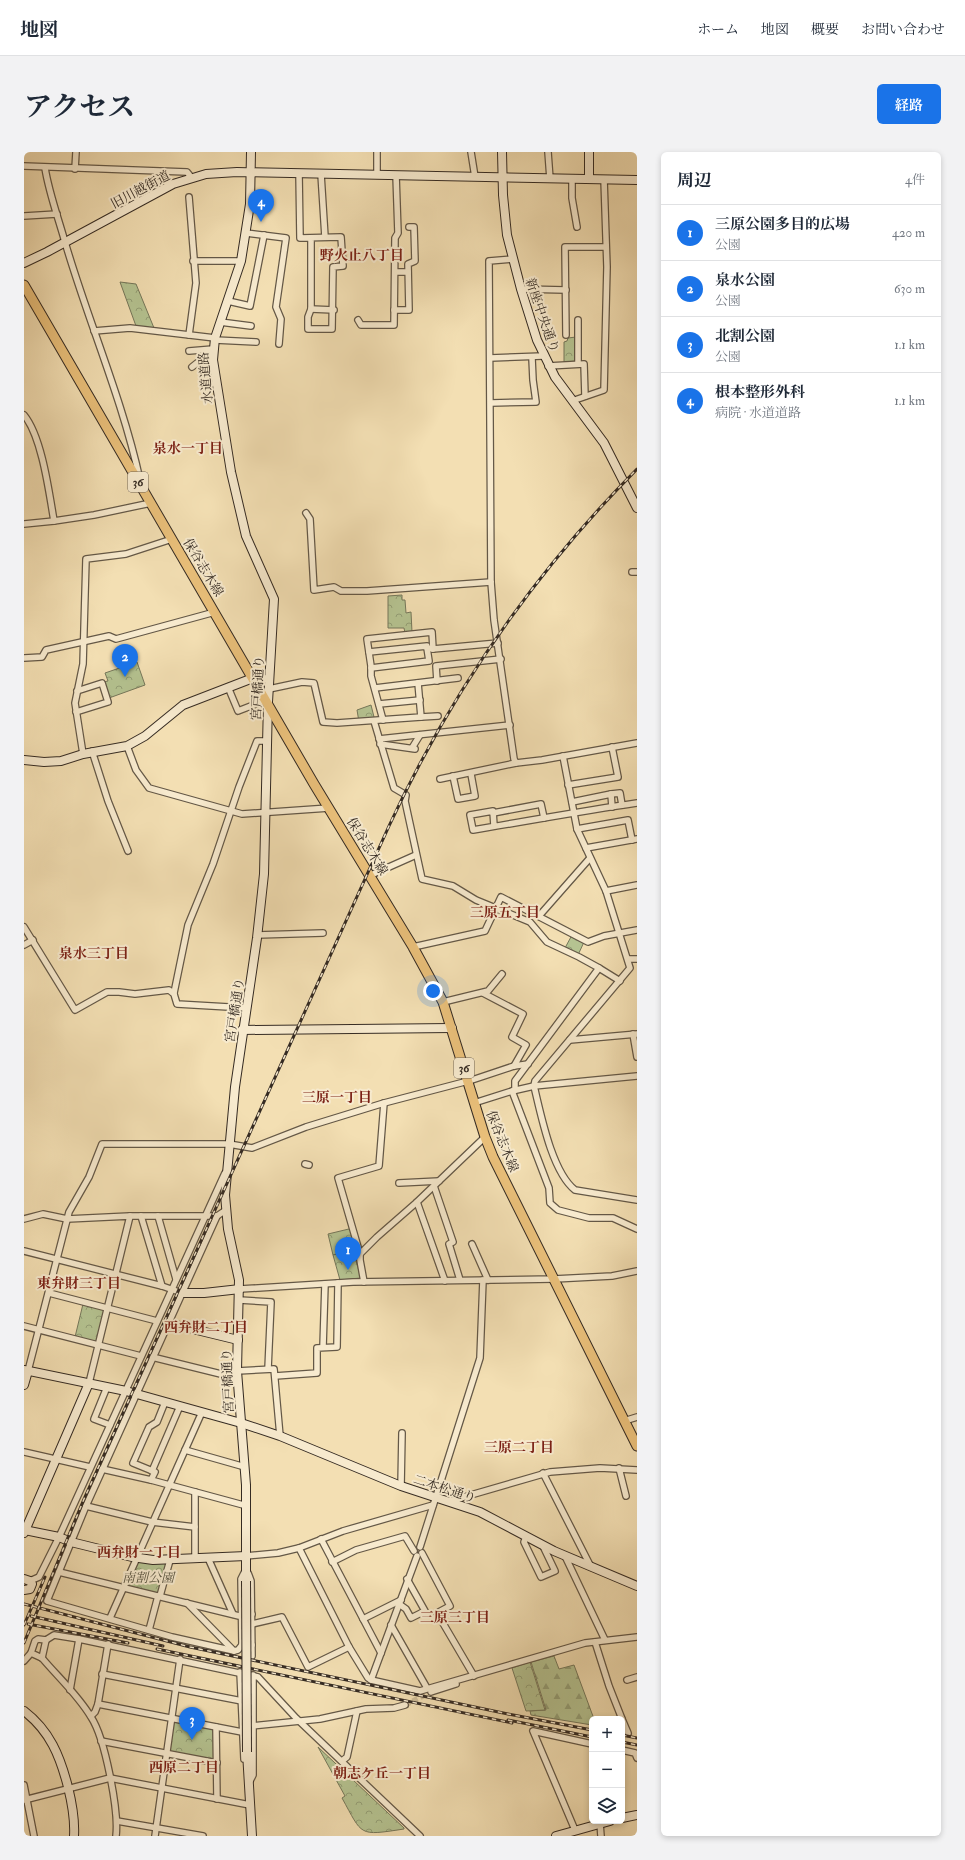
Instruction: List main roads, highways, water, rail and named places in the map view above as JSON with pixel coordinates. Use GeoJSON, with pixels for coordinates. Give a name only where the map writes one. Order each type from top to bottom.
{"type":"FeatureCollection","features":[{"type":"Feature","properties":{"kind":"main road","name":"保谷志木線"},"geometry":{"type":"LineString","coordinates":[[24,286],[329,808],[413,947],[443,1002],[485,1137],[637,1446]]}},
{"type":"Feature","properties":{"kind":"tunnel"},"geometry":{"type":"LineString","coordinates":[[405,1705],[431,1692]]}},
{"type":"Feature","properties":{"kind":"railway"},"geometry":{"type":"LineString","coordinates":[[24,1643],[84,1499],[413,776],[439,728],[468,682],[498,636],[530,592],[599,509],[637,469]]}},
{"type":"Feature","properties":{"kind":"railway"},"geometry":{"type":"LineString","coordinates":[[24,1625],[45,1577]]}},
{"type":"Feature","properties":{"kind":"railway"},"geometry":{"type":"LineString","coordinates":[[24,1604],[190,1647],[508,1714],[589,1729]]}},
{"type":"Feature","properties":{"kind":"railway"},"geometry":{"type":"LineString","coordinates":[[31,1616],[163,1646]]}},
{"type":"Feature","properties":{"kind":"railway"},"geometry":{"type":"LineString","coordinates":[[28,1624],[128,1643]]}},
{"type":"Feature","properties":{"kind":"railway"},"geometry":{"type":"LineString","coordinates":[[157,1649],[512,1723]]}},
{"type":"Feature","properties":{"kind":"railway"},"geometry":{"type":"LineString","coordinates":[[508,1720],[589,1736]]}},
{"type":"Feature","properties":{"kind":"railway"},"geometry":{"type":"LineString","coordinates":[[625,1736],[637,1738]]}},
{"type":"Feature","properties":{"kind":"railway"},"geometry":{"type":"LineString","coordinates":[[625,1743],[637,1745]]}},
{"type":"Feature","properties":{"kind":"place","name":"根本整形外科"},"geometry":{"type":"Point","coordinates":[261,222]}},
{"type":"Feature","properties":{"kind":"place","name":"泉水公園"},"geometry":{"type":"Point","coordinates":[125,677]}},
{"type":"Feature","properties":{"kind":"place","name":"三原公園多目的広場"},"geometry":{"type":"Point","coordinates":[348,1270]}},
{"type":"Feature","properties":{"kind":"place","name":"北割公園"},"geometry":{"type":"Point","coordinates":[192,1740]}},
{"type":"Feature","properties":{"kind":"district","name":"野火止八丁目"},"geometry":{"type":"Point","coordinates":[362,255]}},
{"type":"Feature","properties":{"kind":"district","name":"泉水一丁目"},"geometry":{"type":"Point","coordinates":[188,448]}},
{"type":"Feature","properties":{"kind":"district","name":"三原五丁目"},"geometry":{"type":"Point","coordinates":[505,912]}},
{"type":"Feature","properties":{"kind":"district","name":"泉水三丁目"},"geometry":{"type":"Point","coordinates":[94,953]}},
{"type":"Feature","properties":{"kind":"district","name":"三原一丁目"},"geometry":{"type":"Point","coordinates":[337,1097]}},
{"type":"Feature","properties":{"kind":"district","name":"東弁財三丁目"},"geometry":{"type":"Point","coordinates":[79,1283]}},
{"type":"Feature","properties":{"kind":"district","name":"西弁財二丁目"},"geometry":{"type":"Point","coordinates":[206,1327]}},
{"type":"Feature","properties":{"kind":"district","name":"三原二丁目"},"geometry":{"type":"Point","coordinates":[519,1447]}},
{"type":"Feature","properties":{"kind":"district","name":"西弁財一丁目"},"geometry":{"type":"Point","coordinates":[139,1552]}},
{"type":"Feature","properties":{"kind":"district","name":"三原三丁目"},"geometry":{"type":"Point","coordinates":[455,1617]}},
{"type":"Feature","properties":{"kind":"district","name":"西原二丁目"},"geometry":{"type":"Point","coordinates":[184,1767]}},
{"type":"Feature","properties":{"kind":"district","name":"朝志ケ丘一丁目"},"geometry":{"type":"Point","coordinates":[382,1773]}},
{"type":"Feature","properties":{"kind":"park label","name":"南割公園"},"geometry":{"type":"Point","coordinates":[148,1577]}}]}
